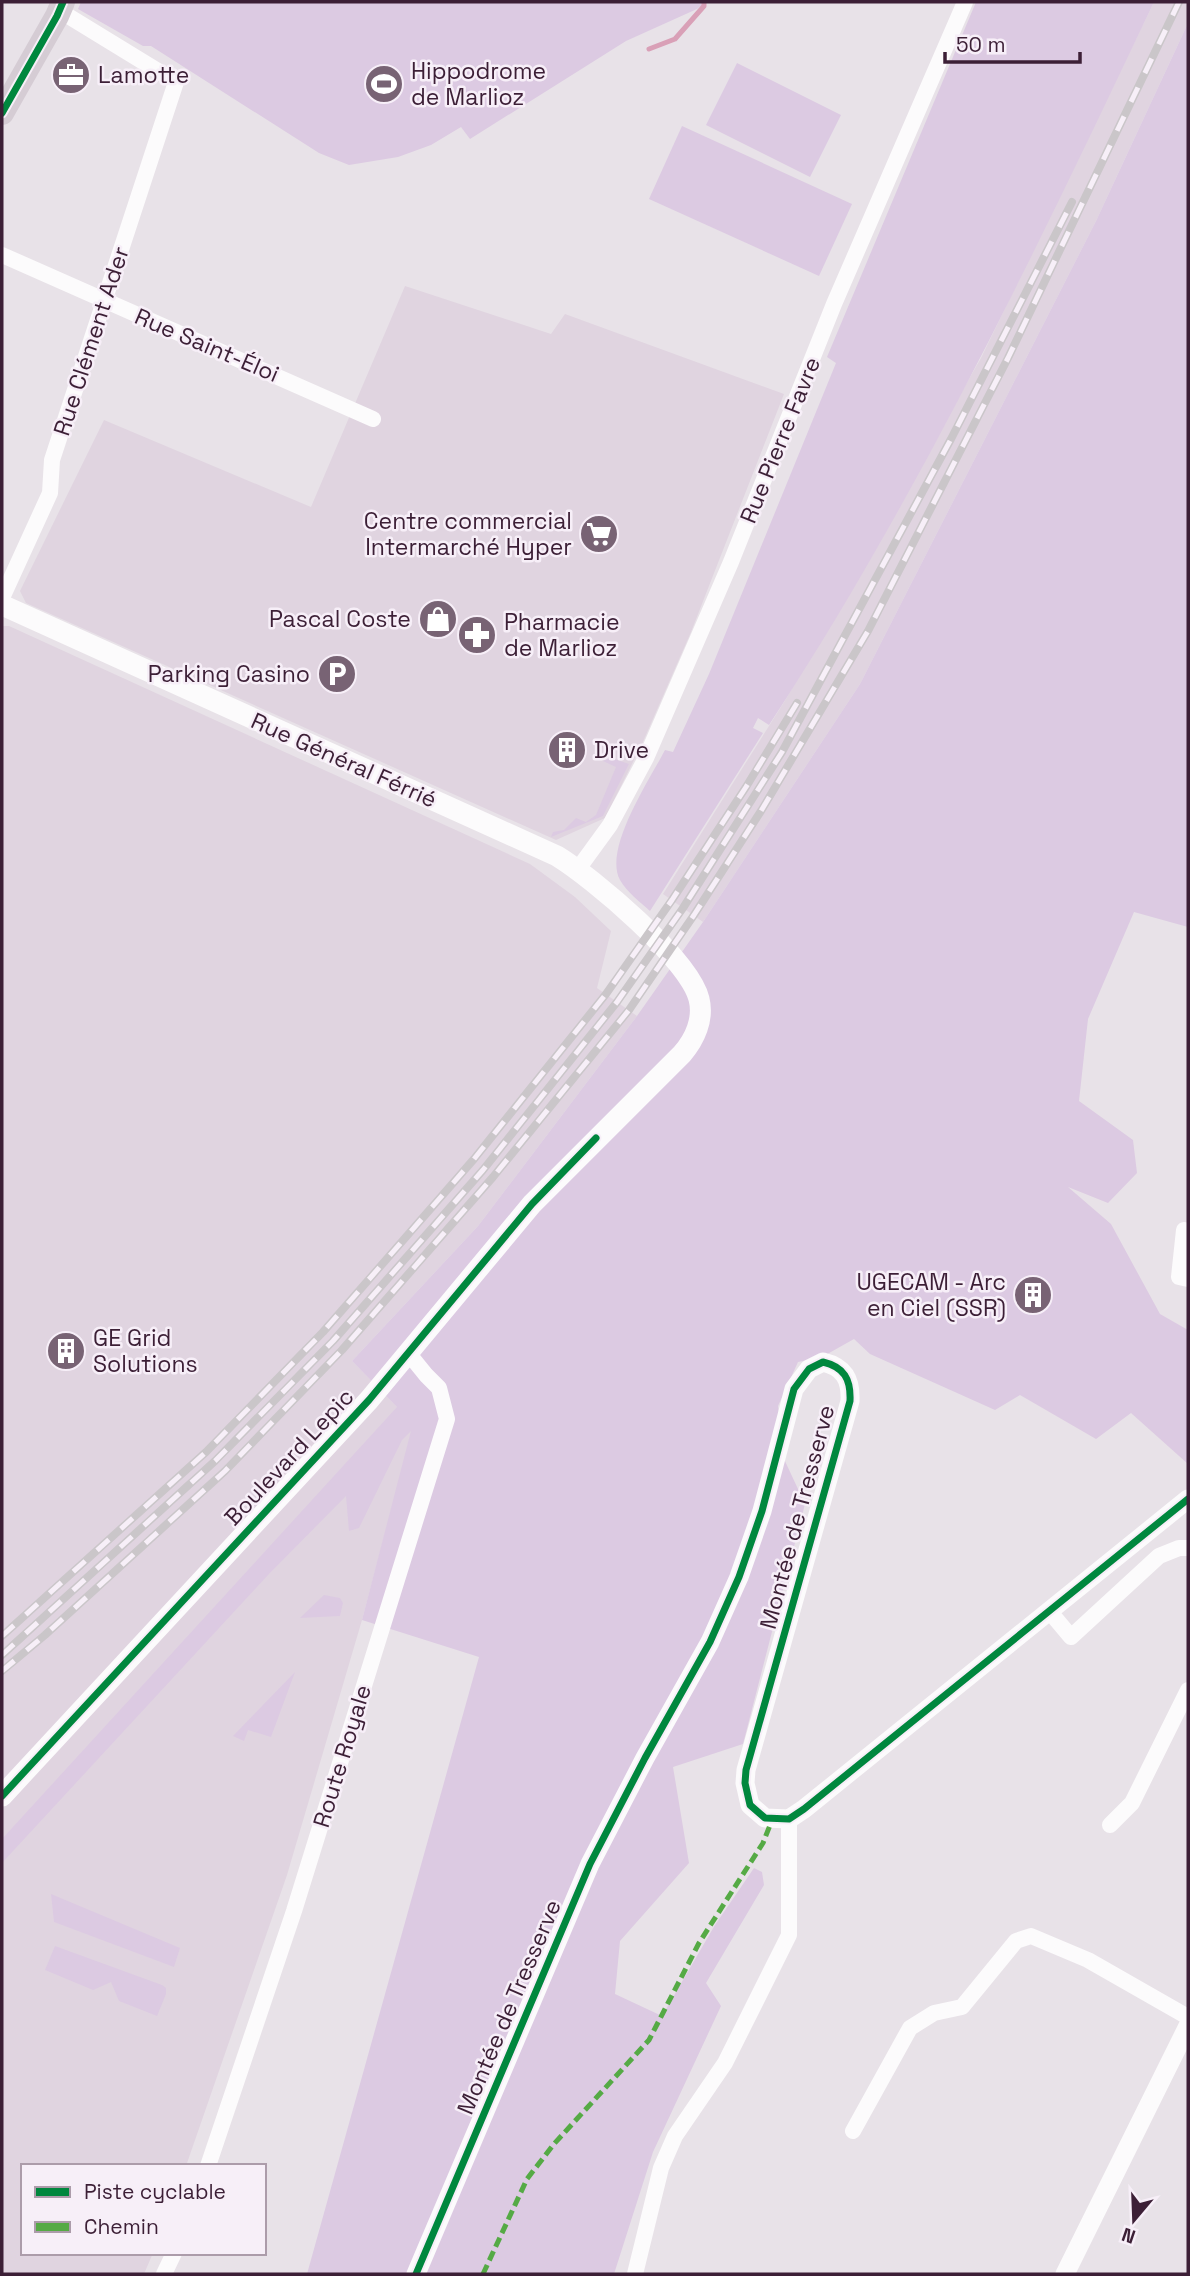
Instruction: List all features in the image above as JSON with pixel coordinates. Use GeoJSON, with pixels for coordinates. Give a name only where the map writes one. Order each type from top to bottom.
{"type":"FeatureCollection","features":[{"type":"Feature","properties":{"kind":"main road"},"geometry":{"type":"LineString","coordinates":[[2,113],[59,5]]}},
{"type":"Feature","properties":{"kind":"main road","name":"Rue Général Férrié"},"geometry":{"type":"LineString","coordinates":[[2,605],[556,856],[579,869],[664,949]]}},
{"type":"Feature","properties":{"kind":"main road","name":"Boulevard Lepic"},"geometry":{"type":"LineString","coordinates":[[2,1796],[409,1354],[532,1204],[672,1065],[694,1038],[698,1030],[700,1010],[697,992],[691,979],[664,949]]}},
{"type":"Feature","properties":{"kind":"street","name":"Rue Pierre Favre"},"geometry":{"type":"LineString","coordinates":[[579,869],[610,825],[646,758],[731,562],[834,304],[965,2]]}},
{"type":"Feature","properties":{"kind":"street","name":"Rue Clément Ader"},"geometry":{"type":"LineString","coordinates":[[2,598],[50,494],[52,460],[176,82],[59,5]]}},
{"type":"Feature","properties":{"kind":"street","name":"Rue Saint-Éloi"},"geometry":{"type":"LineString","coordinates":[[2,255],[373,419]]}},
{"type":"Feature","properties":{"kind":"street"},"geometry":{"type":"LineString","coordinates":[[1184,1230],[1179,1277],[1188,1279]]}},
{"type":"Feature","properties":{"kind":"street","name":"Route Royale"},"geometry":{"type":"LineString","coordinates":[[209,2164],[294,1911],[447,1419],[439,1388],[409,1354]]}},
{"type":"Feature","properties":{"kind":"street","name":"Montée de Tresserve"},"geometry":{"type":"LineString","coordinates":[[416,2274],[590,1864],[710,1642],[739,1577],[765,1500],[794,1388],[808,1368],[823,1362],[842,1369],[850,1390],[849,1401],[785,1636],[748,1755],[745,1783],[750,1805],[756,1812],[772,1820],[789,1819]]}},
{"type":"Feature","properties":{"kind":"street"},"geometry":{"type":"LineString","coordinates":[[635,2274],[661,2168],[675,2136],[725,2063],[789,1935],[789,1819],[1188,1499]]}},
{"type":"Feature","properties":{"kind":"street"},"geometry":{"type":"LineString","coordinates":[[1050,1612],[1071,1637],[1159,1556],[1179,1548],[1188,1548]]}},
{"type":"Feature","properties":{"kind":"street"},"geometry":{"type":"LineString","coordinates":[[1110,1825],[1132,1803],[1188,1690]]}},
{"type":"Feature","properties":{"kind":"street"},"geometry":{"type":"LineString","coordinates":[[853,2131],[910,2028],[934,2013],[962,2007],[1016,1941],[1031,1936],[1088,1960],[1188,2017]]}},
{"type":"Feature","properties":{"kind":"street"},"geometry":{"type":"LineString","coordinates":[[1065,2274],[1188,2026]]}},
{"type":"Feature","properties":{"kind":"street"},"geometry":{"type":"LineString","coordinates":[[164,2274],[173,2255]]}},
{"type":"Feature","properties":{"kind":"shaded area","name":"Hippodrome de Marlioz"},"geometry":{"type":"Polygon","coordinates":[[[81,2],[706,2],[697,9],[626,41],[470,139],[461,127],[431,145],[398,157],[349,165],[319,153],[151,46],[143,46],[78,9],[81,2]]]}},
{"type":"Feature","properties":{"kind":"shaded area"},"geometry":{"type":"Polygon","coordinates":[[[976,2],[1154,2],[1066,187],[926,460],[824,638],[769,725],[758,718],[753,728],[763,733],[650,911],[620,880],[616,867],[623,833],[630,814],[665,750],[673,752],[709,674],[836,363],[827,357],[976,2]]]}},
{"type":"Feature","properties":{"kind":"shaded area"},"geometry":{"type":"Polygon","coordinates":[[[1154,2],[1188,2],[1188,23],[1096,221],[860,684],[703,922],[663,894],[786,699],[981,358],[1154,2]]]}},
{"type":"Feature","properties":{"kind":"shaded area"},"geometry":{"type":"Polygon","coordinates":[[[1188,23],[1188,927],[1134,912],[1088,1019],[1079,1101],[1133,1140],[1137,1173],[1108,1203],[1068,1187],[1111,1224],[1160,1314],[1188,1330],[1188,1464],[1131,1413],[1096,1439],[1020,1395],[995,1410],[870,1354],[854,1339],[822,1357],[798,1362],[778,1406],[784,1459],[805,1504],[743,1744],[673,1767],[689,1863],[620,1941],[615,1994],[662,2016],[715,1925],[754,1868],[762,1872],[764,1885],[706,1983],[721,2006],[653,2152],[614,2274],[307,2274],[479,1657],[362,1620],[411,1431],[402,1440],[359,1528],[349,1531],[346,1496],[268,1575],[2,1863],[2,1839],[397,1407],[352,1361],[478,1226],[637,1016],[703,922],[860,684],[1096,221],[1188,23]]]}},
{"type":"Feature","properties":{"kind":"shaded area"},"geometry":{"type":"Polygon","coordinates":[[[737,63],[841,115],[810,177],[706,125],[737,63]]]}},
{"type":"Feature","properties":{"kind":"shaded area"},"geometry":{"type":"Polygon","coordinates":[[[682,126],[852,204],[819,276],[649,199],[682,126]]]}},
{"type":"Feature","properties":{"kind":"shaded area"},"geometry":{"type":"Polygon","coordinates":[[[405,286],[551,334],[565,314],[784,394],[691,632],[642,744],[605,818],[556,840],[26,603],[20,591],[104,420],[311,507],[405,286]]]}},
{"type":"Feature","properties":{"kind":"shaded area"},"geometry":{"type":"Polygon","coordinates":[[[2,626],[9,626],[530,864],[575,897],[611,931],[597,988],[637,1016],[478,1226],[352,1361],[414,1424],[362,1620],[287,1875],[187,2164],[21,2164],[21,2255],[152,2255],[144,2274],[2,2274],[2,626]]]}},
{"type":"Feature","properties":{"kind":"shaded area"},"geometry":{"type":"Polygon","coordinates":[[[611,758],[629,764],[603,816],[551,837],[553,832],[564,830],[576,818],[586,822],[596,815],[616,767],[603,761],[611,758]]]}},
{"type":"Feature","properties":{"kind":"shaded area"},"geometry":{"type":"Polygon","coordinates":[[[324,1595],[340,1598],[343,1603],[340,1616],[300,1618],[324,1595]]]}},
{"type":"Feature","properties":{"kind":"shaded area"},"geometry":{"type":"Polygon","coordinates":[[[295,1672],[271,1737],[248,1730],[244,1741],[233,1736],[295,1672]]]}},
{"type":"Feature","properties":{"kind":"shaded area"},"geometry":{"type":"Polygon","coordinates":[[[51,1894],[180,1948],[174,1967],[54,1922],[51,1894]]]}},
{"type":"Feature","properties":{"kind":"shaded area"},"geometry":{"type":"Polygon","coordinates":[[[55,1946],[162,1985],[166,1988],[166,1994],[157,2016],[119,2001],[111,1982],[93,1990],[45,1970],[55,1946]]]}},
{"type":"Feature","properties":{"kind":"waterway"},"geometry":{"type":"LineString","coordinates":[[649,49],[675,39],[704,6],[704,2]]}},
{"type":"Feature","properties":{"kind":"railway"},"geometry":{"type":"LineString","coordinates":[[2,1671],[225,1471],[342,1350],[493,1177],[629,1010],[761,811],[868,631],[1008,358],[1179,2]]}},
{"type":"Feature","properties":{"kind":"railway"},"geometry":{"type":"LineString","coordinates":[[2,1655],[215,1461],[333,1341],[483,1170],[617,1002],[683,908],[782,752],[951,439],[1072,202]]}},
{"type":"Feature","properties":{"kind":"railway"},"geometry":{"type":"LineString","coordinates":[[2,1636],[206,1452],[323,1332],[474,1159],[606,994],[672,900],[797,703]]}},
{"type":"Feature","properties":{"kind":"marked path"},"geometry":{"type":"LineString","coordinates":[[483,2274],[527,2179],[554,2144],[649,2040],[699,1943],[763,1843],[772,1820]]}},
{"type":"Feature","properties":{"kind":"cycle path"},"geometry":{"type":"LineString","coordinates":[[2,113],[63,2]]}},
{"type":"Feature","properties":{"kind":"cycle path"},"geometry":{"type":"LineString","coordinates":[[2,1796],[369,1400],[532,1204],[596,1138]]}},
{"type":"Feature","properties":{"kind":"cycle path"},"geometry":{"type":"LineString","coordinates":[[416,2274],[590,1864],[710,1642],[739,1577],[762,1511],[794,1389],[809,1369],[823,1362],[836,1367],[845,1375],[850,1401],[746,1770],[745,1783],[750,1805],[765,1818],[789,1819],[804,1809],[1188,1499]]}},
{"type":"Feature","properties":{"kind":"place","name":"Lamotte"},"geometry":{"type":"Point","coordinates":[71,75]}},
{"type":"Feature","properties":{"kind":"place","name":"Hippodrome de Marlioz"},"geometry":{"type":"Point","coordinates":[384,84]}},
{"type":"Feature","properties":{"kind":"place","name":"Centre commercial Intermarché Hyper"},"geometry":{"type":"Point","coordinates":[599,534]}},
{"type":"Feature","properties":{"kind":"place","name":"Pascal Coste"},"geometry":{"type":"Point","coordinates":[438,619]}},
{"type":"Feature","properties":{"kind":"place","name":"Pharmacie de Marlioz"},"geometry":{"type":"Point","coordinates":[477,635]}},
{"type":"Feature","properties":{"kind":"place","name":"Parking Casino"},"geometry":{"type":"Point","coordinates":[337,674]}},
{"type":"Feature","properties":{"kind":"place","name":"Drive"},"geometry":{"type":"Point","coordinates":[567,750]}},
{"type":"Feature","properties":{"kind":"place","name":"UGECAM - Arc en Ciel (SSR)"},"geometry":{"type":"Point","coordinates":[1033,1295]}},
{"type":"Feature","properties":{"kind":"place","name":"GE Grid Solutions"},"geometry":{"type":"Point","coordinates":[66,1351]}}]}
